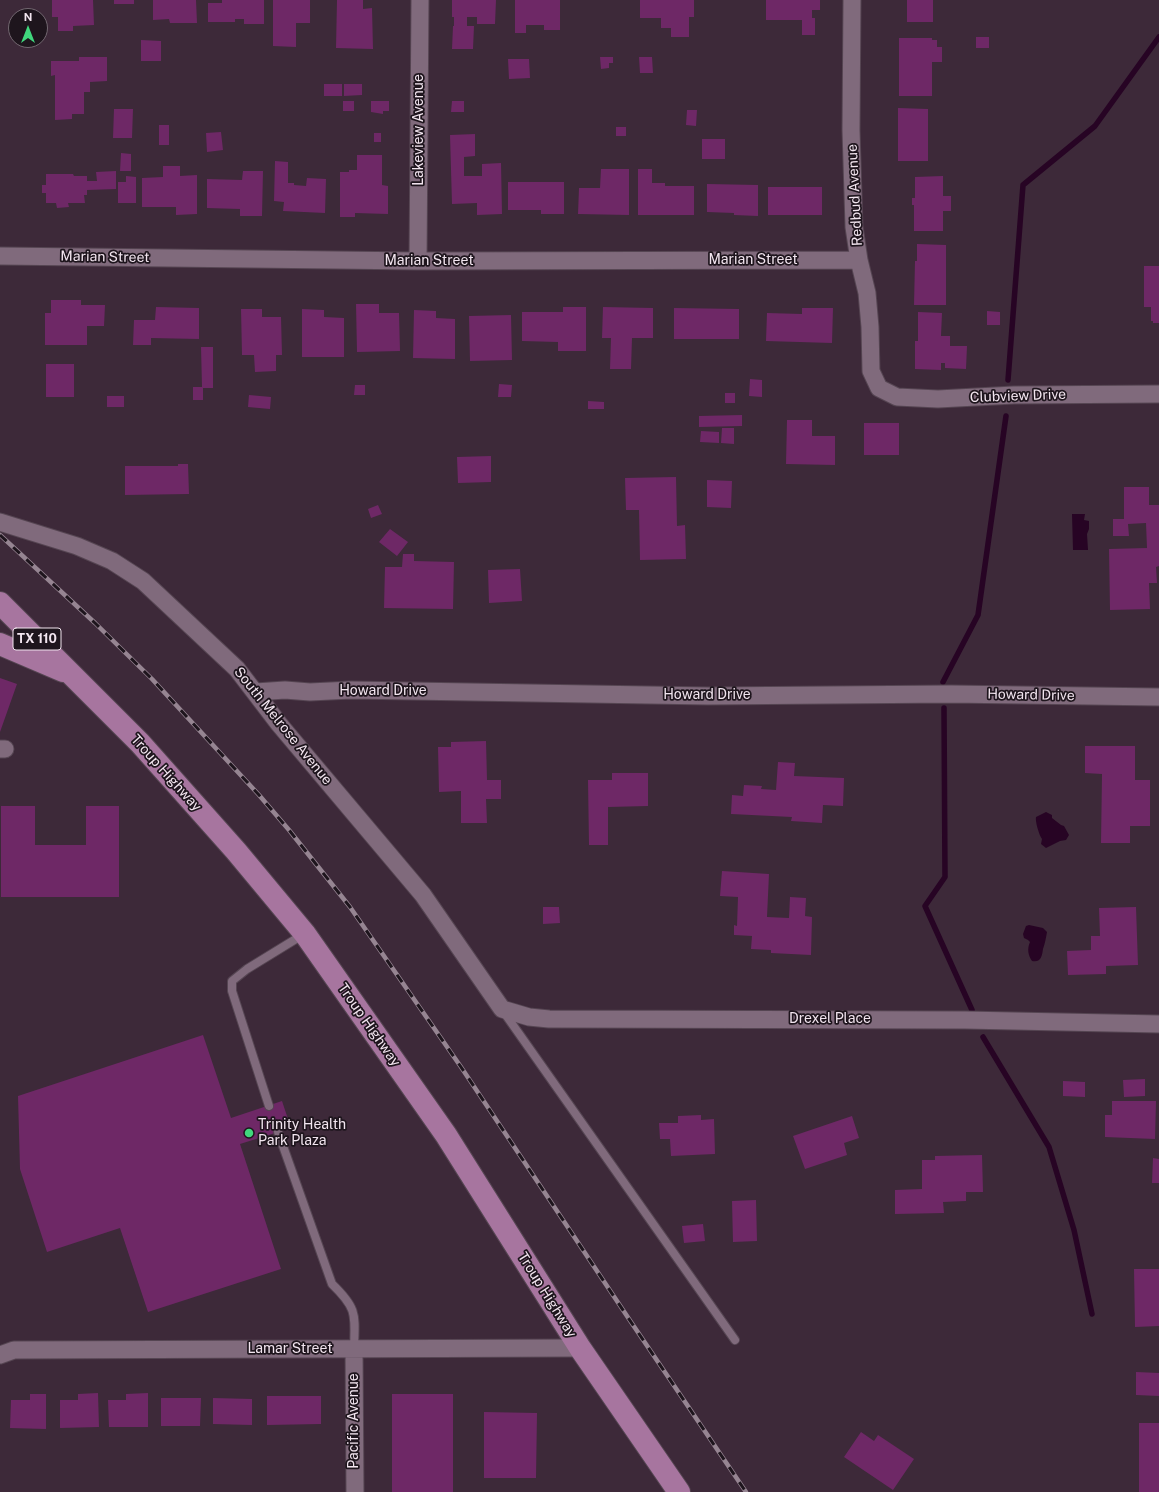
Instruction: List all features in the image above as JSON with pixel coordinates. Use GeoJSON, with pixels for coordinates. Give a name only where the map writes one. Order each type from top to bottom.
{"type":"FeatureCollection","features":[{"type":"Feature","properties":{"kind":"main road","name":"Troup Highway"},"geometry":{"type":"LineString","coordinates":[[0,603],[145,749],[236,851],[304,934],[446,1135],[580,1348],[680,1492]]}},
{"type":"Feature","properties":{"kind":"main road"},"geometry":{"type":"LineString","coordinates":[[0,644],[73,676]]}},
{"type":"Feature","properties":{"kind":"street","name":"Lakeview Avenue"},"geometry":{"type":"LineString","coordinates":[[418,261],[420,0]]}},
{"type":"Feature","properties":{"kind":"street","name":"Redbud Avenue"},"geometry":{"type":"LineString","coordinates":[[852,0],[851,130],[854,228],[859,260],[867,293],[870,327],[871,371],[879,388]]}},
{"type":"Feature","properties":{"kind":"street","name":"Marian Street"},"geometry":{"type":"LineString","coordinates":[[0,256],[418,261],[859,260]]}},
{"type":"Feature","properties":{"kind":"street","name":"Clubview Drive"},"geometry":{"type":"LineString","coordinates":[[879,388],[898,396],[938,399],[1014,395],[1159,394]]}},
{"type":"Feature","properties":{"kind":"street","name":"South Melrose Avenue"},"geometry":{"type":"LineString","coordinates":[[0,522],[77,546],[112,561],[143,581],[237,668],[279,724],[423,895],[502,1009]]}},
{"type":"Feature","properties":{"kind":"street","name":"Howard Drive"},"geometry":{"type":"LineString","coordinates":[[256,692],[285,690],[310,692],[351,690],[708,696],[951,694],[1159,697]]}},
{"type":"Feature","properties":{"kind":"street","name":"Drexel Place"},"geometry":{"type":"LineString","coordinates":[[502,1009],[529,1017],[549,1019],[965,1020],[1159,1024]]}},
{"type":"Feature","properties":{"kind":"street","name":"Lamar Street"},"geometry":{"type":"LineString","coordinates":[[0,1354],[14,1350],[580,1348]]}},
{"type":"Feature","properties":{"kind":"street","name":"Pacific Avenue"},"geometry":{"type":"LineString","coordinates":[[354,1349],[355,1492]]}},
{"type":"Feature","properties":{"kind":"lane"},"geometry":{"type":"LineString","coordinates":[[269,1106],[232,991],[232,981],[247,969],[304,934]]}},
{"type":"Feature","properties":{"kind":"lane"},"geometry":{"type":"LineString","coordinates":[[502,1009],[736,1340]]}},
{"type":"Feature","properties":{"kind":"lane"},"geometry":{"type":"LineString","coordinates":[[278,1132],[332,1284],[345,1296],[352,1307],[355,1322],[354,1349]]}},
{"type":"Feature","properties":{"kind":"shaded area"},"geometry":{"type":"Polygon","coordinates":[[[1072,514],[1085,514],[1084,520],[1089,521],[1089,529],[1087,534],[1088,550],[1073,550],[1072,514]]]}},
{"type":"Feature","properties":{"kind":"shaded area"},"geometry":{"type":"Polygon","coordinates":[[[1046,812],[1052,815],[1052,818],[1064,826],[1069,835],[1066,840],[1060,841],[1046,848],[1041,844],[1042,839],[1036,817],[1046,812]]]}},
{"type":"Feature","properties":{"kind":"shaded area"},"geometry":{"type":"Polygon","coordinates":[[[1029,925],[1043,928],[1047,932],[1041,956],[1037,961],[1032,961],[1028,950],[1030,942],[1024,938],[1023,934],[1026,926],[1029,925]]]}},
{"type":"Feature","properties":{"kind":"building"},"geometry":{"type":"Polygon","coordinates":[[[52,0],[93,0],[94,25],[73,26],[73,31],[58,31],[58,17],[52,17],[52,0]]]}},
{"type":"Feature","properties":{"kind":"building"},"geometry":{"type":"Polygon","coordinates":[[[114,0],[134,0],[134,4],[114,4],[114,0]]]}},
{"type":"Feature","properties":{"kind":"building"},"geometry":{"type":"Polygon","coordinates":[[[153,0],[196,0],[197,23],[170,23],[169,19],[153,20],[153,0]]]}},
{"type":"Feature","properties":{"kind":"building"},"geometry":{"type":"Polygon","coordinates":[[[222,0],[264,0],[264,24],[244,24],[244,19],[235,19],[235,22],[208,22],[208,3],[222,3],[222,0]]]}},
{"type":"Feature","properties":{"kind":"building"},"geometry":{"type":"Polygon","coordinates":[[[273,0],[310,0],[310,23],[296,23],[296,47],[273,46],[273,0]]]}},
{"type":"Feature","properties":{"kind":"building"},"geometry":{"type":"Polygon","coordinates":[[[337,0],[363,0],[363,9],[372,8],[373,49],[336,48],[337,0]]]}},
{"type":"Feature","properties":{"kind":"building"},"geometry":{"type":"Polygon","coordinates":[[[452,0],[496,0],[495,24],[477,24],[477,17],[467,17],[467,26],[474,26],[473,49],[452,49],[454,17],[452,17],[452,0]]]}},
{"type":"Feature","properties":{"kind":"building"},"geometry":{"type":"Polygon","coordinates":[[[515,0],[560,0],[560,30],[544,30],[544,25],[526,25],[526,33],[515,33],[515,0]]]}},
{"type":"Feature","properties":{"kind":"building"},"geometry":{"type":"Polygon","coordinates":[[[640,0],[694,0],[694,17],[689,17],[689,37],[671,37],[671,28],[661,28],[661,18],[640,18],[640,0]]]}},
{"type":"Feature","properties":{"kind":"building"},"geometry":{"type":"Polygon","coordinates":[[[766,0],[820,0],[820,10],[812,10],[812,18],[815,18],[815,35],[802,35],[802,20],[766,20],[766,0]]]}},
{"type":"Feature","properties":{"kind":"building"},"geometry":{"type":"Polygon","coordinates":[[[907,0],[933,0],[933,22],[907,22],[907,0]]]}},
{"type":"Feature","properties":{"kind":"building"},"geometry":{"type":"Polygon","coordinates":[[[976,37],[989,37],[989,48],[976,48],[976,37]]]}},
{"type":"Feature","properties":{"kind":"building"},"geometry":{"type":"Polygon","coordinates":[[[899,38],[932,38],[932,40],[937,40],[937,47],[942,47],[942,62],[932,62],[932,96],[899,96],[899,38]]]}},
{"type":"Feature","properties":{"kind":"building"},"geometry":{"type":"Polygon","coordinates":[[[141,40],[161,41],[161,61],[141,61],[141,40]]]}},
{"type":"Feature","properties":{"kind":"building"},"geometry":{"type":"Polygon","coordinates":[[[79,57],[107,57],[107,81],[90,82],[90,92],[84,92],[84,114],[72,114],[72,119],[55,120],[55,75],[51,76],[51,61],[79,61],[79,57]]]}},
{"type":"Feature","properties":{"kind":"building"},"geometry":{"type":"Polygon","coordinates":[[[600,57],[613,57],[613,63],[609,63],[609,68],[601,69],[600,57]]]}},
{"type":"Feature","properties":{"kind":"building"},"geometry":{"type":"Polygon","coordinates":[[[639,57],[652,57],[653,73],[640,73],[639,57]]]}},
{"type":"Feature","properties":{"kind":"building"},"geometry":{"type":"Polygon","coordinates":[[[508,59],[529,59],[530,78],[509,79],[508,59]]]}},
{"type":"Feature","properties":{"kind":"building"},"geometry":{"type":"Polygon","coordinates":[[[324,84],[342,84],[342,96],[324,96],[324,84]]]}},
{"type":"Feature","properties":{"kind":"building"},"geometry":{"type":"Polygon","coordinates":[[[344,84],[362,84],[362,95],[344,96],[344,84]]]}},
{"type":"Feature","properties":{"kind":"building"},"geometry":{"type":"Polygon","coordinates":[[[343,101],[354,101],[354,111],[343,111],[343,101]]]}},
{"type":"Feature","properties":{"kind":"building"},"geometry":{"type":"Polygon","coordinates":[[[371,101],[389,101],[389,111],[383,111],[383,114],[371,112],[371,101]]]}},
{"type":"Feature","properties":{"kind":"building"},"geometry":{"type":"Polygon","coordinates":[[[452,101],[464,101],[464,112],[451,112],[452,101]]]}},
{"type":"Feature","properties":{"kind":"building"},"geometry":{"type":"Polygon","coordinates":[[[898,108],[928,109],[928,161],[898,161],[898,108]]]}},
{"type":"Feature","properties":{"kind":"building"},"geometry":{"type":"Polygon","coordinates":[[[114,109],[133,109],[132,138],[113,138],[114,109]]]}},
{"type":"Feature","properties":{"kind":"building"},"geometry":{"type":"Polygon","coordinates":[[[687,110],[697,110],[696,126],[686,125],[687,110]]]}},
{"type":"Feature","properties":{"kind":"building"},"geometry":{"type":"Polygon","coordinates":[[[159,125],[169,125],[169,145],[159,145],[159,125]]]}},
{"type":"Feature","properties":{"kind":"building"},"geometry":{"type":"Polygon","coordinates":[[[616,127],[626,127],[626,136],[616,136],[616,127]]]}},
{"type":"Feature","properties":{"kind":"building"},"geometry":{"type":"Polygon","coordinates":[[[221,132],[223,150],[207,152],[206,133],[221,132]]]}},
{"type":"Feature","properties":{"kind":"building"},"geometry":{"type":"Polygon","coordinates":[[[374,133],[381,133],[381,142],[374,142],[374,133]]]}},
{"type":"Feature","properties":{"kind":"building"},"geometry":{"type":"Polygon","coordinates":[[[475,134],[475,156],[464,157],[464,176],[482,176],[482,164],[501,163],[502,214],[477,215],[477,203],[452,204],[450,135],[475,134]]]}},
{"type":"Feature","properties":{"kind":"building"},"geometry":{"type":"Polygon","coordinates":[[[702,139],[725,139],[725,159],[702,159],[702,139]]]}},
{"type":"Feature","properties":{"kind":"building"},"geometry":{"type":"Polygon","coordinates":[[[121,153],[131,154],[131,171],[120,171],[121,153]]]}},
{"type":"Feature","properties":{"kind":"building"},"geometry":{"type":"Polygon","coordinates":[[[357,155],[382,155],[382,185],[388,186],[388,214],[355,213],[355,217],[340,217],[340,172],[357,170],[357,155]]]}},
{"type":"Feature","properties":{"kind":"building"},"geometry":{"type":"Polygon","coordinates":[[[275,161],[288,162],[288,183],[306,186],[307,178],[326,179],[325,213],[283,211],[284,202],[274,201],[275,161]]]}},
{"type":"Feature","properties":{"kind":"building"},"geometry":{"type":"Polygon","coordinates":[[[163,166],[180,166],[180,176],[197,175],[197,214],[176,215],[176,207],[142,207],[142,178],[163,177],[163,166]]]}},
{"type":"Feature","properties":{"kind":"building"},"geometry":{"type":"Polygon","coordinates":[[[601,169],[629,169],[629,215],[578,214],[579,188],[600,188],[601,169]]]}},
{"type":"Feature","properties":{"kind":"building"},"geometry":{"type":"Polygon","coordinates":[[[638,169],[652,169],[652,183],[665,183],[665,186],[694,186],[694,215],[638,215],[638,169]]]}},
{"type":"Feature","properties":{"kind":"building"},"geometry":{"type":"Polygon","coordinates":[[[116,171],[116,189],[87,190],[87,195],[84,195],[85,203],[68,203],[69,207],[57,208],[56,203],[46,203],[46,193],[42,193],[42,185],[46,185],[46,174],[73,174],[74,176],[87,176],[87,181],[97,181],[96,172],[116,171]]]}},
{"type":"Feature","properties":{"kind":"building"},"geometry":{"type":"Polygon","coordinates":[[[243,171],[263,171],[262,216],[240,216],[240,209],[207,208],[207,179],[242,180],[243,171]]]}},
{"type":"Feature","properties":{"kind":"building"},"geometry":{"type":"Polygon","coordinates":[[[126,176],[136,177],[136,203],[118,203],[118,182],[126,182],[126,176]]]}},
{"type":"Feature","properties":{"kind":"building"},"geometry":{"type":"Polygon","coordinates":[[[943,176],[943,196],[951,196],[951,211],[943,211],[943,231],[914,231],[914,205],[912,205],[912,198],[915,198],[915,177],[943,176]]]}},
{"type":"Feature","properties":{"kind":"building"},"geometry":{"type":"Polygon","coordinates":[[[508,182],[564,182],[564,214],[541,214],[541,210],[508,210],[508,182]]]}},
{"type":"Feature","properties":{"kind":"building"},"geometry":{"type":"Polygon","coordinates":[[[707,184],[758,185],[758,216],[707,212],[707,184]]]}},
{"type":"Feature","properties":{"kind":"building"},"geometry":{"type":"Polygon","coordinates":[[[768,187],[822,187],[822,215],[768,215],[768,187]]]}},
{"type":"Feature","properties":{"kind":"building"},"geometry":{"type":"Polygon","coordinates":[[[917,244],[946,245],[946,305],[914,305],[917,244]]]}},
{"type":"Feature","properties":{"kind":"building"},"geometry":{"type":"Polygon","coordinates":[[[1144,266],[1159,266],[1159,323],[1153,323],[1153,321],[1151,321],[1151,307],[1144,307],[1144,266]]]}},
{"type":"Feature","properties":{"kind":"building"},"geometry":{"type":"Polygon","coordinates":[[[51,300],[81,300],[81,305],[105,305],[104,326],[87,326],[87,345],[45,345],[45,313],[51,313],[51,300]]]}},
{"type":"Feature","properties":{"kind":"building"},"geometry":{"type":"Polygon","coordinates":[[[356,304],[379,304],[379,313],[399,313],[400,351],[357,352],[356,304]]]}},
{"type":"Feature","properties":{"kind":"building"},"geometry":{"type":"Polygon","coordinates":[[[156,307],[199,308],[199,339],[151,338],[151,345],[133,345],[134,320],[155,320],[156,307]]]}},
{"type":"Feature","properties":{"kind":"building"},"geometry":{"type":"Polygon","coordinates":[[[563,307],[586,307],[586,351],[558,351],[558,342],[522,341],[522,312],[563,312],[563,307]]]}},
{"type":"Feature","properties":{"kind":"building"},"geometry":{"type":"Polygon","coordinates":[[[603,307],[653,308],[653,338],[632,338],[631,369],[610,369],[611,338],[602,338],[603,307]]]}},
{"type":"Feature","properties":{"kind":"building"},"geometry":{"type":"Polygon","coordinates":[[[674,308],[739,309],[739,339],[674,339],[674,308]]]}},
{"type":"Feature","properties":{"kind":"building"},"geometry":{"type":"Polygon","coordinates":[[[802,308],[833,308],[832,343],[766,341],[767,313],[802,314],[802,308]]]}},
{"type":"Feature","properties":{"kind":"building"},"geometry":{"type":"Polygon","coordinates":[[[241,309],[262,309],[262,317],[281,317],[282,355],[276,355],[276,371],[255,372],[254,355],[242,355],[241,309]]]}},
{"type":"Feature","properties":{"kind":"building"},"geometry":{"type":"Polygon","coordinates":[[[302,309],[324,310],[324,317],[344,318],[344,357],[302,357],[302,309]]]}},
{"type":"Feature","properties":{"kind":"building"},"geometry":{"type":"Polygon","coordinates":[[[414,310],[436,311],[436,318],[455,319],[455,359],[413,358],[414,310]]]}},
{"type":"Feature","properties":{"kind":"building"},"geometry":{"type":"Polygon","coordinates":[[[987,311],[1000,312],[1000,325],[987,325],[987,311]]]}},
{"type":"Feature","properties":{"kind":"building"},"geometry":{"type":"Polygon","coordinates":[[[918,312],[942,313],[941,336],[950,336],[950,346],[967,346],[966,369],[945,368],[945,363],[941,363],[941,370],[915,369],[915,341],[918,341],[918,312]]]}},
{"type":"Feature","properties":{"kind":"building"},"geometry":{"type":"Polygon","coordinates":[[[511,315],[512,360],[470,361],[469,316],[511,315]]]}},
{"type":"Feature","properties":{"kind":"building"},"geometry":{"type":"Polygon","coordinates":[[[201,347],[213,347],[213,388],[203,388],[203,400],[193,400],[193,387],[202,387],[201,347]]]}},
{"type":"Feature","properties":{"kind":"building"},"geometry":{"type":"Polygon","coordinates":[[[46,364],[74,364],[74,397],[46,397],[46,364]]]}},
{"type":"Feature","properties":{"kind":"building"},"geometry":{"type":"Polygon","coordinates":[[[750,379],[762,380],[762,397],[749,396],[750,379]]]}},
{"type":"Feature","properties":{"kind":"building"},"geometry":{"type":"Polygon","coordinates":[[[499,384],[512,385],[511,397],[498,397],[499,384]]]}},
{"type":"Feature","properties":{"kind":"building"},"geometry":{"type":"Polygon","coordinates":[[[355,385],[365,385],[365,395],[354,395],[355,385]]]}},
{"type":"Feature","properties":{"kind":"building"},"geometry":{"type":"Polygon","coordinates":[[[725,393],[735,393],[735,403],[725,403],[725,393]]]}},
{"type":"Feature","properties":{"kind":"building"},"geometry":{"type":"Polygon","coordinates":[[[249,395],[271,397],[270,409],[248,407],[249,395]]]}},
{"type":"Feature","properties":{"kind":"building"},"geometry":{"type":"Polygon","coordinates":[[[107,396],[124,396],[124,407],[107,407],[107,396]]]}},
{"type":"Feature","properties":{"kind":"building"},"geometry":{"type":"Polygon","coordinates":[[[588,401],[604,402],[604,409],[588,409],[588,401]]]}},
{"type":"Feature","properties":{"kind":"building"},"geometry":{"type":"Polygon","coordinates":[[[742,415],[742,426],[699,427],[699,416],[742,415]]]}},
{"type":"Feature","properties":{"kind":"building"},"geometry":{"type":"Polygon","coordinates":[[[787,420],[812,420],[812,436],[835,436],[835,465],[786,464],[787,420]]]}},
{"type":"Feature","properties":{"kind":"building"},"geometry":{"type":"Polygon","coordinates":[[[864,423],[899,423],[899,455],[864,455],[864,423]]]}},
{"type":"Feature","properties":{"kind":"building"},"geometry":{"type":"Polygon","coordinates":[[[722,428],[734,428],[734,444],[721,443],[722,428]]]}},
{"type":"Feature","properties":{"kind":"building"},"geometry":{"type":"Polygon","coordinates":[[[701,431],[719,432],[719,443],[700,442],[701,431]]]}},
{"type":"Feature","properties":{"kind":"building"},"geometry":{"type":"Polygon","coordinates":[[[491,456],[491,482],[458,483],[457,457],[491,456]]]}},
{"type":"Feature","properties":{"kind":"building"},"geometry":{"type":"Polygon","coordinates":[[[178,464],[188,464],[189,494],[125,495],[125,466],[178,466],[178,464]]]}},
{"type":"Feature","properties":{"kind":"building"},"geometry":{"type":"Polygon","coordinates":[[[676,477],[677,526],[685,525],[686,559],[640,560],[639,510],[626,510],[625,478],[676,477]]]}},
{"type":"Feature","properties":{"kind":"building"},"geometry":{"type":"Polygon","coordinates":[[[707,480],[732,481],[731,508],[707,507],[707,480]]]}},
{"type":"Feature","properties":{"kind":"building"},"geometry":{"type":"Polygon","coordinates":[[[1124,487],[1149,487],[1149,505],[1159,505],[1159,566],[1156,567],[1157,583],[1149,583],[1150,609],[1110,610],[1109,549],[1147,548],[1146,523],[1128,524],[1129,536],[1113,536],[1113,519],[1124,519],[1124,487]]]}},
{"type":"Feature","properties":{"kind":"building"},"geometry":{"type":"Polygon","coordinates":[[[378,505],[382,514],[371,518],[368,509],[378,505]]]}},
{"type":"Feature","properties":{"kind":"building"},"geometry":{"type":"Polygon","coordinates":[[[390,529],[408,542],[397,556],[379,542],[390,529]]]}},
{"type":"Feature","properties":{"kind":"building"},"geometry":{"type":"Polygon","coordinates":[[[403,554],[414,554],[414,561],[454,562],[453,609],[384,608],[385,567],[402,567],[403,554]]]}},
{"type":"Feature","properties":{"kind":"building"},"geometry":{"type":"Polygon","coordinates":[[[520,569],[522,601],[489,603],[488,570],[520,569]]]}},
{"type":"Feature","properties":{"kind":"building"},"geometry":{"type":"Polygon","coordinates":[[[0,678],[17,684],[0,732],[0,678]]]}},
{"type":"Feature","properties":{"kind":"building"},"geometry":{"type":"Polygon","coordinates":[[[486,741],[487,780],[501,780],[501,799],[486,799],[487,823],[461,823],[461,791],[439,792],[438,747],[451,747],[451,742],[486,741]]]}},
{"type":"Feature","properties":{"kind":"building"},"geometry":{"type":"Polygon","coordinates":[[[1085,746],[1135,746],[1135,780],[1150,780],[1150,826],[1130,826],[1130,843],[1101,843],[1102,774],[1085,773],[1085,746]]]}},
{"type":"Feature","properties":{"kind":"building"},"geometry":{"type":"Polygon","coordinates":[[[778,762],[795,763],[794,776],[844,778],[843,806],[823,805],[822,823],[791,821],[792,817],[731,814],[732,795],[743,796],[744,785],[762,786],[761,789],[776,790],[778,762]]]}},
{"type":"Feature","properties":{"kind":"building"},"geometry":{"type":"Polygon","coordinates":[[[612,773],[648,773],[648,806],[608,807],[608,845],[589,845],[588,780],[612,780],[612,773]]]}},
{"type":"Feature","properties":{"kind":"building"},"geometry":{"type":"Polygon","coordinates":[[[1,806],[35,806],[35,845],[86,845],[86,806],[119,806],[119,897],[1,897],[1,806]]]}},
{"type":"Feature","properties":{"kind":"building"},"geometry":{"type":"Polygon","coordinates":[[[722,871],[769,874],[767,917],[789,918],[790,897],[806,898],[805,916],[812,917],[811,955],[771,953],[771,950],[751,949],[752,936],[734,935],[734,925],[737,926],[738,897],[720,896],[722,871]]]}},
{"type":"Feature","properties":{"kind":"building"},"geometry":{"type":"Polygon","coordinates":[[[543,907],[559,907],[560,923],[543,924],[543,907]]]}},
{"type":"Feature","properties":{"kind":"building"},"geometry":{"type":"Polygon","coordinates":[[[1136,907],[1138,965],[1106,966],[1106,974],[1068,975],[1067,951],[1091,950],[1091,936],[1100,936],[1099,908],[1136,907]]]}},
{"type":"Feature","properties":{"kind":"building"},"geometry":{"type":"Polygon","coordinates":[[[203,1035],[231,1118],[282,1101],[291,1128],[240,1144],[281,1269],[148,1312],[120,1228],[47,1252],[20,1169],[18,1096],[203,1035]]]}},
{"type":"Feature","properties":{"kind":"building"},"geometry":{"type":"Polygon","coordinates":[[[1145,1079],[1145,1096],[1124,1097],[1123,1080],[1145,1079]]]}},
{"type":"Feature","properties":{"kind":"building"},"geometry":{"type":"Polygon","coordinates":[[[1063,1081],[1085,1082],[1085,1097],[1063,1096],[1063,1081]]]}},
{"type":"Feature","properties":{"kind":"building"},"geometry":{"type":"Polygon","coordinates":[[[1112,1101],[1156,1101],[1155,1139],[1105,1137],[1105,1115],[1112,1115],[1112,1101]]]}},
{"type":"Feature","properties":{"kind":"building"},"geometry":{"type":"Polygon","coordinates":[[[701,1115],[701,1120],[714,1119],[715,1154],[671,1156],[670,1139],[660,1139],[659,1123],[678,1123],[678,1116],[701,1115]]]}},
{"type":"Feature","properties":{"kind":"building"},"geometry":{"type":"Polygon","coordinates":[[[852,1116],[859,1138],[844,1143],[847,1155],[805,1169],[793,1136],[852,1116]]]}},
{"type":"Feature","properties":{"kind":"building"},"geometry":{"type":"Polygon","coordinates":[[[982,1155],[983,1192],[966,1192],[966,1201],[943,1202],[944,1213],[895,1214],[895,1190],[922,1189],[922,1160],[935,1160],[935,1156],[982,1155]]]}},
{"type":"Feature","properties":{"kind":"building"},"geometry":{"type":"Polygon","coordinates":[[[1153,1158],[1159,1159],[1159,1183],[1152,1183],[1153,1158]]]}},
{"type":"Feature","properties":{"kind":"building"},"geometry":{"type":"Polygon","coordinates":[[[756,1200],[757,1241],[733,1242],[732,1201],[756,1200]]]}},
{"type":"Feature","properties":{"kind":"building"},"geometry":{"type":"Polygon","coordinates":[[[703,1224],[705,1241],[684,1243],[682,1226],[703,1224]]]}},
{"type":"Feature","properties":{"kind":"building"},"geometry":{"type":"Polygon","coordinates":[[[1134,1269],[1159,1269],[1159,1326],[1135,1327],[1134,1269]]]}},
{"type":"Feature","properties":{"kind":"building"},"geometry":{"type":"Polygon","coordinates":[[[1136,1372],[1159,1373],[1159,1396],[1136,1395],[1136,1372]]]}},
{"type":"Feature","properties":{"kind":"building"},"geometry":{"type":"Polygon","coordinates":[[[98,1393],[99,1427],[60,1428],[60,1400],[78,1400],[78,1394],[98,1393]]]}},
{"type":"Feature","properties":{"kind":"building"},"geometry":{"type":"Polygon","coordinates":[[[148,1393],[148,1427],[109,1427],[108,1400],[126,1400],[126,1394],[148,1393]]]}},
{"type":"Feature","properties":{"kind":"building"},"geometry":{"type":"Polygon","coordinates":[[[30,1394],[46,1394],[46,1429],[10,1428],[11,1400],[30,1400],[30,1394]]]}},
{"type":"Feature","properties":{"kind":"building"},"geometry":{"type":"Polygon","coordinates":[[[392,1394],[453,1394],[453,1492],[392,1492],[392,1394]]]}},
{"type":"Feature","properties":{"kind":"building"},"geometry":{"type":"Polygon","coordinates":[[[267,1396],[321,1396],[321,1424],[267,1425],[267,1396]]]}},
{"type":"Feature","properties":{"kind":"building"},"geometry":{"type":"Polygon","coordinates":[[[161,1398],[201,1398],[200,1426],[161,1426],[161,1398]]]}},
{"type":"Feature","properties":{"kind":"building"},"geometry":{"type":"Polygon","coordinates":[[[213,1398],[252,1399],[252,1425],[213,1424],[213,1398]]]}},
{"type":"Feature","properties":{"kind":"building"},"geometry":{"type":"Polygon","coordinates":[[[484,1412],[537,1413],[536,1478],[484,1478],[484,1412]]]}},
{"type":"Feature","properties":{"kind":"building"},"geometry":{"type":"Polygon","coordinates":[[[1139,1423],[1159,1423],[1159,1492],[1139,1492],[1139,1423]]]}},
{"type":"Feature","properties":{"kind":"building"},"geometry":{"type":"Polygon","coordinates":[[[861,1432],[874,1441],[878,1435],[914,1459],[893,1490],[844,1457],[861,1432]]]}},
{"type":"Feature","properties":{"kind":"waterway"},"geometry":{"type":"LineString","coordinates":[[1008,380],[1023,185],[1095,126],[1159,37]]}},
{"type":"Feature","properties":{"kind":"waterway"},"geometry":{"type":"LineString","coordinates":[[943,682],[978,615],[1006,416]]}},
{"type":"Feature","properties":{"kind":"waterway"},"geometry":{"type":"LineString","coordinates":[[944,708],[945,877],[925,906],[972,1010]]}},
{"type":"Feature","properties":{"kind":"waterway"},"geometry":{"type":"LineString","coordinates":[[983,1037],[1049,1147],[1074,1230],[1092,1314]]}},
{"type":"Feature","properties":{"kind":"railway"},"geometry":{"type":"LineString","coordinates":[[0,535],[95,623],[152,679],[259,795],[289,830],[350,907],[461,1067],[746,1492]]}},
{"type":"Feature","properties":{"kind":"place","name":"Trinity Health Park Plaza"},"geometry":{"type":"Point","coordinates":[249,1133]}}]}
